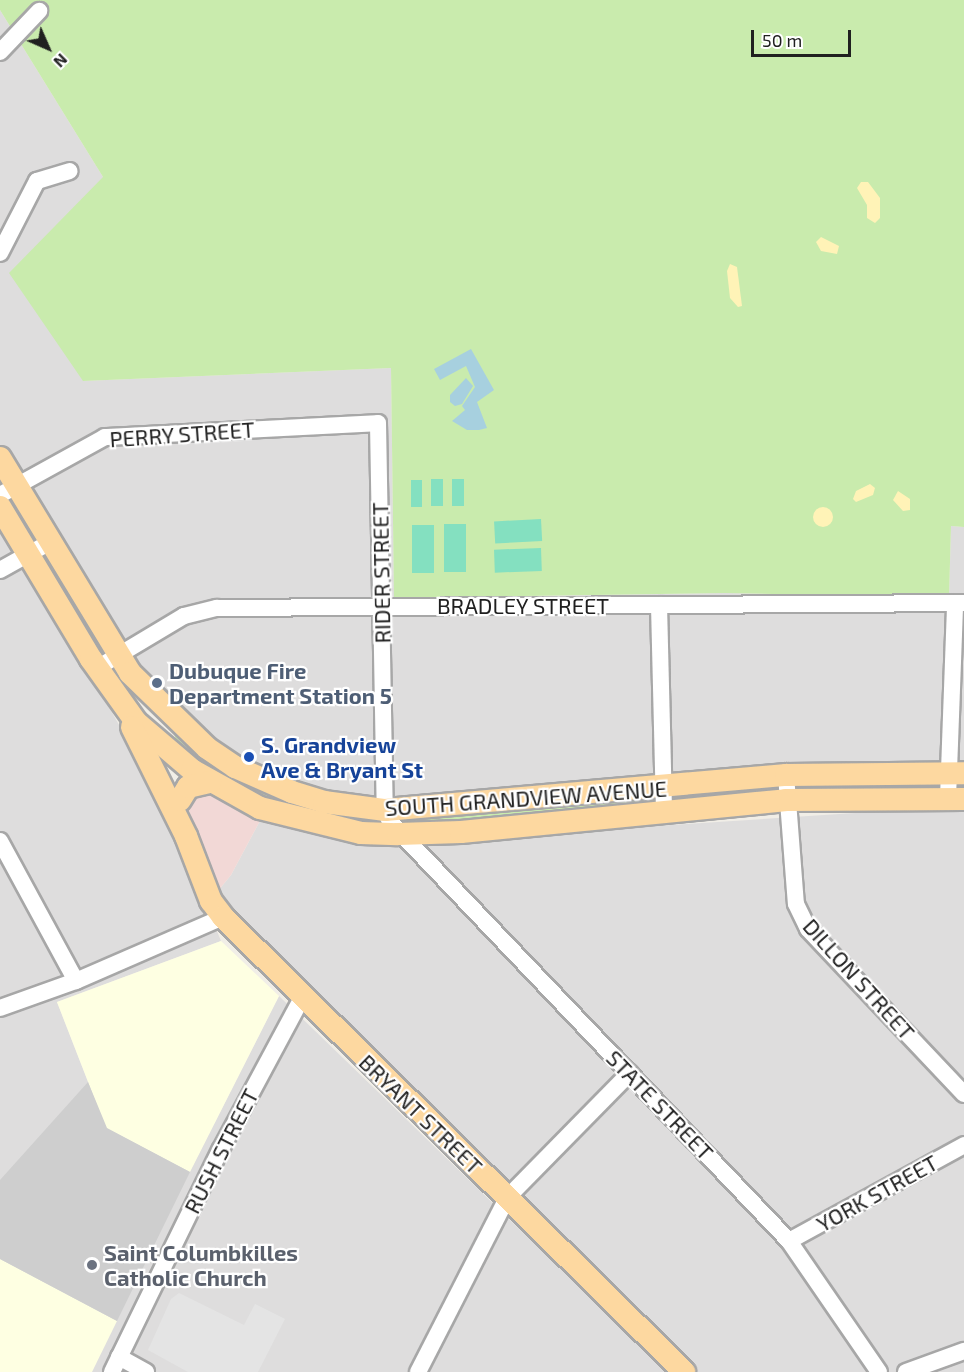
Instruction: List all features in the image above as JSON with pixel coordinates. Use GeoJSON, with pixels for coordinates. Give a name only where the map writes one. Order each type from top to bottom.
{"type":"FeatureCollection","features":[{"type":"Feature","properties":{"kind":"main road","name":"SOUTH GRANDVIEW AVENUE"},"geometry":{"type":"LineString","coordinates":[[0,458],[9,490],[50,542],[117,655],[159,704],[207,748],[260,779],[324,802],[385,810],[664,788],[786,775],[957,773]]}},
{"type":"Feature","properties":{"kind":"main road","name":"SOUTH GRANDVIEW AVENUE"},"geometry":{"type":"LineString","coordinates":[[0,507],[97,668],[136,722],[172,754],[210,782],[260,808],[300,820],[361,833],[398,834],[461,832],[786,801],[956,798]]}},
{"type":"Feature","properties":{"kind":"main road"},"geometry":{"type":"LineString","coordinates":[[114,693],[186,836]]}},
{"type":"Feature","properties":{"kind":"main road"},"geometry":{"type":"LineString","coordinates":[[159,704],[166,718],[186,836]]}},
{"type":"Feature","properties":{"kind":"main road"},"geometry":{"type":"LineString","coordinates":[[180,800],[188,787],[210,782]]}},
{"type":"Feature","properties":{"kind":"main road","name":"BRYANT STREET"},"geometry":{"type":"LineString","coordinates":[[186,836],[211,901],[223,917],[302,998],[684,1372]]}},
{"type":"Feature","properties":{"kind":"street"},"geometry":{"type":"LineString","coordinates":[[0,52],[39,11]]}},
{"type":"Feature","properties":{"kind":"street"},"geometry":{"type":"LineString","coordinates":[[0,253],[37,181],[70,171]]}},
{"type":"Feature","properties":{"kind":"street","name":"PERRY STREET"},"geometry":{"type":"LineString","coordinates":[[9,490],[105,437],[378,423]]}},
{"type":"Feature","properties":{"kind":"street","name":"RIDER STREET"},"geometry":{"type":"LineString","coordinates":[[378,423],[385,810],[398,834],[419,855]]}},
{"type":"Feature","properties":{"kind":"street"},"geometry":{"type":"LineString","coordinates":[[0,570],[50,542]]}},
{"type":"Feature","properties":{"kind":"street"},"geometry":{"type":"LineString","coordinates":[[956,798],[959,603]]}},
{"type":"Feature","properties":{"kind":"street","name":"BRADLEY STREET"},"geometry":{"type":"LineString","coordinates":[[97,668],[202,610],[959,603]]}},
{"type":"Feature","properties":{"kind":"street"},"geometry":{"type":"LineString","coordinates":[[659,605],[664,813]]}},
{"type":"Feature","properties":{"kind":"street","name":"DILLON STREET"},"geometry":{"type":"LineString","coordinates":[[786,775],[786,801],[796,904],[808,929],[964,1094]]}},
{"type":"Feature","properties":{"kind":"street"},"geometry":{"type":"LineString","coordinates":[[0,841],[76,981]]}},
{"type":"Feature","properties":{"kind":"street","name":"STATE STREET"},"geometry":{"type":"LineString","coordinates":[[419,855],[789,1241],[879,1372]]}},
{"type":"Feature","properties":{"kind":"street"},"geometry":{"type":"LineString","coordinates":[[0,1008],[76,981],[223,917]]}},
{"type":"Feature","properties":{"kind":"street","name":"RUSH STREET"},"geometry":{"type":"LineString","coordinates":[[116,1365],[221,1149],[302,998]]}},
{"type":"Feature","properties":{"kind":"street"},"geometry":{"type":"LineString","coordinates":[[418,1372],[507,1198],[630,1073]]}},
{"type":"Feature","properties":{"kind":"street","name":"YORK STREET"},"geometry":{"type":"LineString","coordinates":[[789,1241],[964,1145]]}},
{"type":"Feature","properties":{"kind":"street"},"geometry":{"type":"LineString","coordinates":[[907,1372],[964,1351]]}},
{"type":"Feature","properties":{"kind":"street"},"geometry":{"type":"LineString","coordinates":[[116,1365],[146,1372]]}},
{"type":"Feature","properties":{"kind":"shaded area"},"geometry":{"type":"Polygon","coordinates":[[[0,10],[103,177],[83,381],[391,368],[394,598],[725,593],[949,598],[951,526],[964,527],[964,764],[373,797],[311,790],[265,774],[215,744],[134,667],[0,448],[0,10]]]}},
{"type":"Feature","properties":{"kind":"shaded area"},"geometry":{"type":"Polygon","coordinates":[[[0,515],[169,813],[221,941],[57,1002],[106,1128],[190,1171],[279,996],[667,1372],[0,1372],[0,515]]]}},
{"type":"Feature","properties":{"kind":"shaded area"},"geometry":{"type":"Polygon","coordinates":[[[207,791],[261,819],[231,875],[213,897],[185,809],[187,798],[207,791]]]}},
{"type":"Feature","properties":{"kind":"shaded area"},"geometry":{"type":"Polygon","coordinates":[[[964,806],[964,1372],[698,1372],[213,897],[231,875],[261,819],[361,845],[964,806]]]}},
{"type":"Feature","properties":{"kind":"shaded area"},"geometry":{"type":"Polygon","coordinates":[[[221,941],[279,996],[190,1172],[106,1128],[57,1002],[221,941]]]}},
{"type":"Feature","properties":{"kind":"shaded area"},"geometry":{"type":"Polygon","coordinates":[[[88,1082],[107,1128],[190,1172],[117,1321],[0,1259],[0,1180],[88,1082]]]}},
{"type":"Feature","properties":{"kind":"shaded area"},"geometry":{"type":"Polygon","coordinates":[[[0,1259],[117,1321],[92,1372],[0,1372],[0,1259]]]}},
{"type":"Feature","properties":{"kind":"shaded area"},"geometry":{"type":"Polygon","coordinates":[[[179,1293],[244,1325],[255,1304],[285,1319],[258,1372],[188,1372],[148,1350],[171,1299],[179,1293]]]}},
{"type":"Feature","properties":{"kind":"green space"},"geometry":{"type":"Polygon","coordinates":[[[0,0],[964,0],[964,527],[951,526],[949,598],[725,593],[394,598],[391,368],[83,381],[9,273],[103,177],[0,10],[0,0]]]}},
{"type":"Feature","properties":{"kind":"green space"},"geometry":{"type":"Polygon","coordinates":[[[431,479],[443,479],[443,506],[431,506],[431,479]]]}},
{"type":"Feature","properties":{"kind":"green space"},"geometry":{"type":"Polygon","coordinates":[[[452,479],[464,479],[464,506],[452,506],[452,479]]]}},
{"type":"Feature","properties":{"kind":"green space"},"geometry":{"type":"Polygon","coordinates":[[[411,480],[422,480],[422,507],[411,507],[411,480]]]}},
{"type":"Feature","properties":{"kind":"green space"},"geometry":{"type":"Polygon","coordinates":[[[541,519],[542,541],[495,543],[494,521],[541,519]]]}},
{"type":"Feature","properties":{"kind":"green space"},"geometry":{"type":"Polygon","coordinates":[[[444,524],[466,524],[466,572],[444,572],[444,524]]]}},
{"type":"Feature","properties":{"kind":"green space"},"geometry":{"type":"Polygon","coordinates":[[[412,525],[434,525],[434,573],[412,573],[412,525]]]}},
{"type":"Feature","properties":{"kind":"green space"},"geometry":{"type":"Polygon","coordinates":[[[541,548],[542,571],[495,573],[494,550],[541,548]]]}},
{"type":"Feature","properties":{"kind":"green space"},"geometry":{"type":"Polygon","coordinates":[[[174,733],[219,766],[214,773],[177,745],[174,733]]]}},
{"type":"Feature","properties":{"kind":"green space"},"geometry":{"type":"Polygon","coordinates":[[[225,768],[370,819],[370,822],[286,809],[221,777],[225,768]]]}},
{"type":"Feature","properties":{"kind":"green space"},"geometry":{"type":"Polygon","coordinates":[[[637,798],[644,800],[644,806],[410,825],[410,821],[637,798]]]}},
{"type":"Feature","properties":{"kind":"sand"},"geometry":{"type":"Polygon","coordinates":[[[861,182],[868,182],[880,198],[880,218],[875,223],[867,218],[867,205],[857,188],[861,182]]]}},
{"type":"Feature","properties":{"kind":"sand"},"geometry":{"type":"Polygon","coordinates":[[[821,237],[839,246],[837,254],[821,251],[816,242],[821,237]]]}},
{"type":"Feature","properties":{"kind":"sand"},"geometry":{"type":"Polygon","coordinates":[[[730,264],[737,267],[742,306],[738,307],[730,298],[727,271],[730,264]]]}},
{"type":"Feature","properties":{"kind":"sand"},"geometry":{"type":"Polygon","coordinates":[[[870,484],[875,488],[873,495],[856,502],[853,499],[856,491],[870,484]]]}},
{"type":"Feature","properties":{"kind":"sand"},"geometry":{"type":"Polygon","coordinates":[[[898,491],[910,499],[910,510],[903,511],[893,500],[898,491]]]}},
{"type":"Feature","properties":{"kind":"sand"},"geometry":{"type":"Polygon","coordinates":[[[823,507],[830,510],[833,517],[830,524],[823,527],[816,524],[813,517],[816,510],[823,507]]]}},
{"type":"Feature","properties":{"kind":"water"},"geometry":{"type":"Polygon","coordinates":[[[471,349],[494,390],[477,402],[487,428],[479,430],[467,430],[452,421],[465,410],[462,406],[475,387],[466,366],[440,380],[434,369],[471,349]]]}},
{"type":"Feature","properties":{"kind":"water"},"geometry":{"type":"Polygon","coordinates":[[[466,378],[473,386],[462,404],[455,406],[450,402],[450,395],[466,378]]]}},
{"type":"Feature","properties":{"kind":"place","name":"Dubuque Fire Department Station 5"},"geometry":{"type":"Point","coordinates":[157,683]}},
{"type":"Feature","properties":{"kind":"place","name":"S. Grandview Ave & Bryant St"},"geometry":{"type":"Point","coordinates":[249,757]}},
{"type":"Feature","properties":{"kind":"place","name":"Saint Columbkilles Catholic Church"},"geometry":{"type":"Point","coordinates":[92,1265]}}]}
